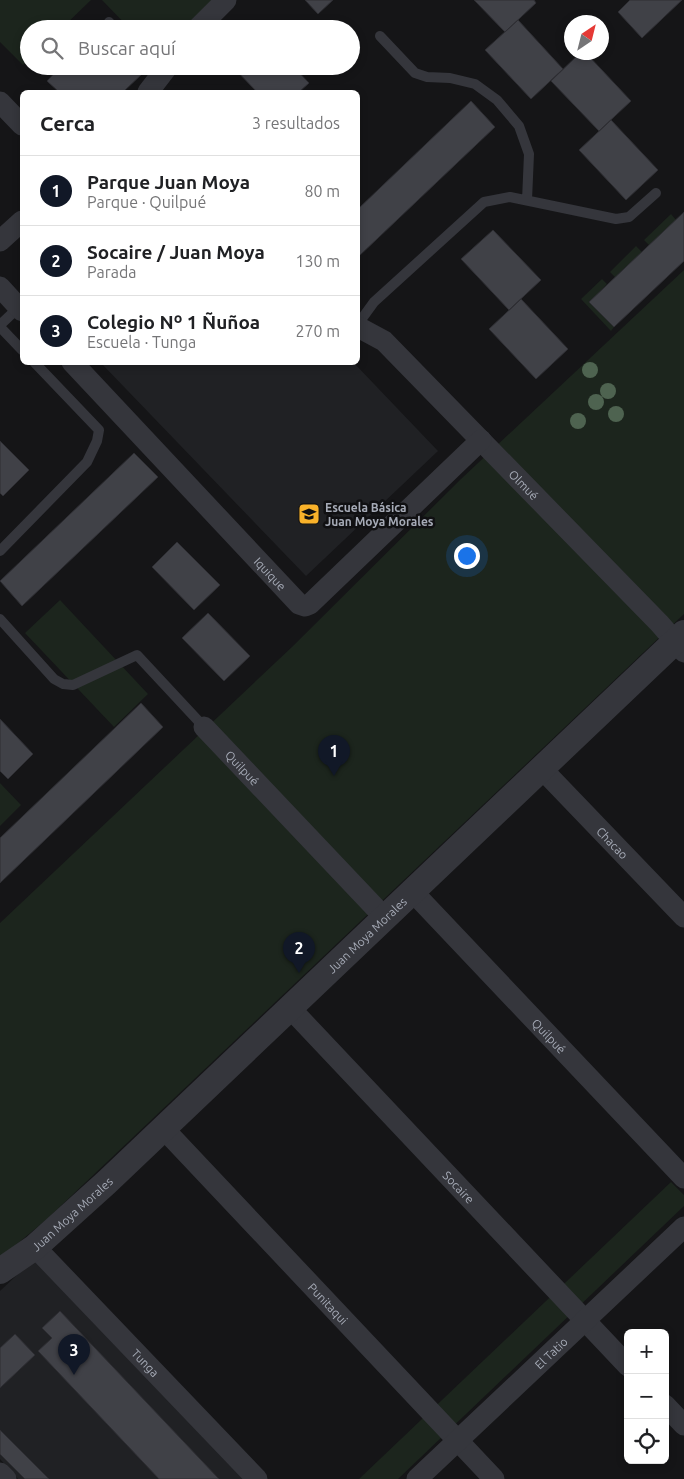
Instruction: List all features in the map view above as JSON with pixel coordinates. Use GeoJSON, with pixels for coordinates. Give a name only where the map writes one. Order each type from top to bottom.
{"type":"FeatureCollection","features":[{"type":"Feature","properties":{"kind":"street"},"geometry":{"type":"LineString","coordinates":[[206,20],[226,0]]}},
{"type":"Feature","properties":{"kind":"street"},"geometry":{"type":"LineString","coordinates":[[149,90],[158,75]]}},
{"type":"Feature","properties":{"kind":"street"},"geometry":{"type":"LineString","coordinates":[[0,102],[20,123]]}},
{"type":"Feature","properties":{"kind":"street"},"geometry":{"type":"LineString","coordinates":[[0,241],[20,223]]}},
{"type":"Feature","properties":{"kind":"street"},"geometry":{"type":"LineString","coordinates":[[0,287],[20,308]]}},
{"type":"Feature","properties":{"kind":"street","name":"Olmué"},"geometry":{"type":"LineString","coordinates":[[360,326],[384,340],[681,642]]}},
{"type":"Feature","properties":{"kind":"street","name":"Iquique"},"geometry":{"type":"LineString","coordinates":[[75,365],[187,482],[246,549],[299,604],[305,606],[310,604],[482,440]]}},
{"type":"Feature","properties":{"kind":"street","name":"Juan Moya Morales"},"geometry":{"type":"LineString","coordinates":[[0,1271],[35,1247],[542,769],[681,642]]}},
{"type":"Feature","properties":{"kind":"street","name":"Quilpué"},"geometry":{"type":"LineString","coordinates":[[204,727],[385,918]]}},
{"type":"Feature","properties":{"kind":"street","name":"Chacao"},"geometry":{"type":"LineString","coordinates":[[542,769],[684,917]]}},
{"type":"Feature","properties":{"kind":"street","name":"Quilpué"},"geometry":{"type":"LineString","coordinates":[[413,892],[684,1178]]}},
{"type":"Feature","properties":{"kind":"street","name":"Socaire"},"geometry":{"type":"LineString","coordinates":[[290,1008],[624,1362]]}},
{"type":"Feature","properties":{"kind":"street","name":"Punitaqui"},"geometry":{"type":"LineString","coordinates":[[163,1128],[494,1479]]}},
{"type":"Feature","properties":{"kind":"street","name":"El Tatio"},"geometry":{"type":"LineString","coordinates":[[417,1479],[684,1226]]}},
{"type":"Feature","properties":{"kind":"street","name":"Tunga"},"geometry":{"type":"LineString","coordinates":[[35,1247],[257,1479]]}},
{"type":"Feature","properties":{"kind":"street"},"geometry":{"type":"LineString","coordinates":[[669,1410],[684,1425]]}},
{"type":"Feature","properties":{"kind":"street"},"geometry":{"type":"LineString","coordinates":[[0,1472],[6,1479]]}},
{"type":"Feature","properties":{"kind":"lane"},"geometry":{"type":"LineString","coordinates":[[380,36],[415,73],[426,77],[450,78],[475,84],[497,100],[519,126],[529,154],[527,200]]}},
{"type":"Feature","properties":{"kind":"lane"},"geometry":{"type":"LineString","coordinates":[[360,322],[374,302],[484,202],[510,197],[616,218],[629,217],[656,193]]}},
{"type":"Feature","properties":{"kind":"lane"},"geometry":{"type":"LineString","coordinates":[[20,310],[0,326],[20,348]]}},
{"type":"Feature","properties":{"kind":"lane"},"geometry":{"type":"LineString","coordinates":[[0,551],[87,462],[97,441],[99,430],[37,365]]}},
{"type":"Feature","properties":{"kind":"lane"},"geometry":{"type":"LineString","coordinates":[[0,619],[50,675],[62,684],[73,685],[136,655],[204,727]]}},
{"type":"Feature","properties":{"kind":"shaded area"},"geometry":{"type":"Polygon","coordinates":[[[0,0],[91,0],[70,20],[20,20],[20,62],[0,42],[0,0]]]}},
{"type":"Feature","properties":{"kind":"shaded area"},"geometry":{"type":"Polygon","coordinates":[[[102,0],[220,0],[201,20],[121,20],[102,0]]]}},
{"type":"Feature","properties":{"kind":"shaded area"},"geometry":{"type":"Polygon","coordinates":[[[671,214],[676,220],[649,245],[644,240],[671,214]]]}},
{"type":"Feature","properties":{"kind":"shaded area"},"geometry":{"type":"Polygon","coordinates":[[[636,246],[642,252],[615,277],[610,272],[636,246]]]}},
{"type":"Feature","properties":{"kind":"shaded area"},"geometry":{"type":"Polygon","coordinates":[[[684,270],[684,614],[47,1219],[0,1258],[0,923],[293,646],[461,479],[684,270]]]}},
{"type":"Feature","properties":{"kind":"shaded area"},"geometry":{"type":"Polygon","coordinates":[[[602,279],[607,284],[590,302],[614,327],[611,331],[581,299],[602,279]]]}},
{"type":"Feature","properties":{"kind":"shaded area","name":"Escuela Básica Juan Moya Morales"},"geometry":{"type":"Polygon","coordinates":[[[103,365],[356,365],[438,451],[306,576],[103,365]]]}},
{"type":"Feature","properties":{"kind":"shaded area"},"geometry":{"type":"Polygon","coordinates":[[[60,600],[148,694],[114,727],[25,633],[60,600]]]}},
{"type":"Feature","properties":{"kind":"shaded area"},"geometry":{"type":"Polygon","coordinates":[[[0,783],[21,805],[0,826],[0,783]]]}},
{"type":"Feature","properties":{"kind":"shaded area"},"geometry":{"type":"Polygon","coordinates":[[[671,1182],[684,1195],[684,1206],[398,1479],[359,1479],[671,1182]]]}},
{"type":"Feature","properties":{"kind":"shaded area"},"geometry":{"type":"Polygon","coordinates":[[[35,1258],[248,1479],[18,1479],[0,1459],[0,1291],[35,1258]]]}},
{"type":"Feature","properties":{"kind":"building"},"geometry":{"type":"Polygon","coordinates":[[[305,0],[333,0],[318,14],[305,0]]]}},
{"type":"Feature","properties":{"kind":"building"},"geometry":{"type":"Polygon","coordinates":[[[474,0],[534,0],[536,3],[505,32],[474,0]]]}},
{"type":"Feature","properties":{"kind":"building"},"geometry":{"type":"Polygon","coordinates":[[[630,0],[682,0],[642,38],[618,12],[630,0]]]}},
{"type":"Feature","properties":{"kind":"building"},"geometry":{"type":"Polygon","coordinates":[[[518,20],[563,69],[531,99],[485,50],[518,20]]]}},
{"type":"Feature","properties":{"kind":"building"},"geometry":{"type":"Polygon","coordinates":[[[573,60],[593,60],[631,101],[599,131],[551,81],[573,60]]]}},
{"type":"Feature","properties":{"kind":"building"},"geometry":{"type":"Polygon","coordinates":[[[53,75],[141,75],[125,90],[57,90],[47,81],[53,75]]]}},
{"type":"Feature","properties":{"kind":"building"},"geometry":{"type":"Polygon","coordinates":[[[241,75],[301,75],[309,83],[301,90],[255,90],[241,75]]]}},
{"type":"Feature","properties":{"kind":"building"},"geometry":{"type":"Polygon","coordinates":[[[471,101],[495,127],[360,255],[360,207],[471,101]]]}},
{"type":"Feature","properties":{"kind":"building"},"geometry":{"type":"Polygon","coordinates":[[[611,120],[658,170],[626,200],[579,150],[611,120]]]}},
{"type":"Feature","properties":{"kind":"building"},"geometry":{"type":"Polygon","coordinates":[[[684,212],[684,261],[614,327],[589,302],[684,212]]]}},
{"type":"Feature","properties":{"kind":"building"},"geometry":{"type":"Polygon","coordinates":[[[493,230],[541,280],[509,310],[461,259],[493,230]]]}},
{"type":"Feature","properties":{"kind":"building"},"geometry":{"type":"Polygon","coordinates":[[[521,299],[568,349],[536,379],[489,329],[521,299]]]}},
{"type":"Feature","properties":{"kind":"building"},"geometry":{"type":"Polygon","coordinates":[[[0,441],[29,470],[3,496],[0,493],[0,441]]]}},
{"type":"Feature","properties":{"kind":"building"},"geometry":{"type":"Polygon","coordinates":[[[134,453],[158,477],[22,606],[0,581],[134,453]]]}},
{"type":"Feature","properties":{"kind":"building"},"geometry":{"type":"Polygon","coordinates":[[[177,542],[220,585],[194,610],[152,567],[177,542]]]}},
{"type":"Feature","properties":{"kind":"building"},"geometry":{"type":"Polygon","coordinates":[[[208,613],[250,656],[224,681],[182,638],[208,613]]]}},
{"type":"Feature","properties":{"kind":"building"},"geometry":{"type":"Polygon","coordinates":[[[141,703],[163,727],[0,883],[0,838],[141,703]]]}},
{"type":"Feature","properties":{"kind":"building"},"geometry":{"type":"Polygon","coordinates":[[[0,719],[33,754],[8,779],[0,771],[0,719]]]}},
{"type":"Feature","properties":{"kind":"building"},"geometry":{"type":"Polygon","coordinates":[[[60,1311],[219,1479],[159,1479],[38,1351],[52,1338],[42,1328],[60,1311]]]}},
{"type":"Feature","properties":{"kind":"building"},"geometry":{"type":"Polygon","coordinates":[[[15,1334],[35,1355],[0,1388],[0,1348],[15,1334]]]}},
{"type":"Feature","properties":{"kind":"building"},"geometry":{"type":"Polygon","coordinates":[[[0,1430],[49,1479],[25,1479],[0,1454],[0,1430]]]}},
{"type":"Feature","properties":{"kind":"place","name":"Escuela Básica Juan Moya Morales"},"geometry":{"type":"Point","coordinates":[309,514]}},
{"type":"Feature","properties":{"kind":"place","name":"Parque Juan Moya"},"geometry":{"type":"Point","coordinates":[334,776]}},
{"type":"Feature","properties":{"kind":"place","name":"Socaire / Juan Moya"},"geometry":{"type":"Point","coordinates":[299,973]}},
{"type":"Feature","properties":{"kind":"place","name":"Colegio Nº 1 Ñuñoa"},"geometry":{"type":"Point","coordinates":[74,1375]}}]}
